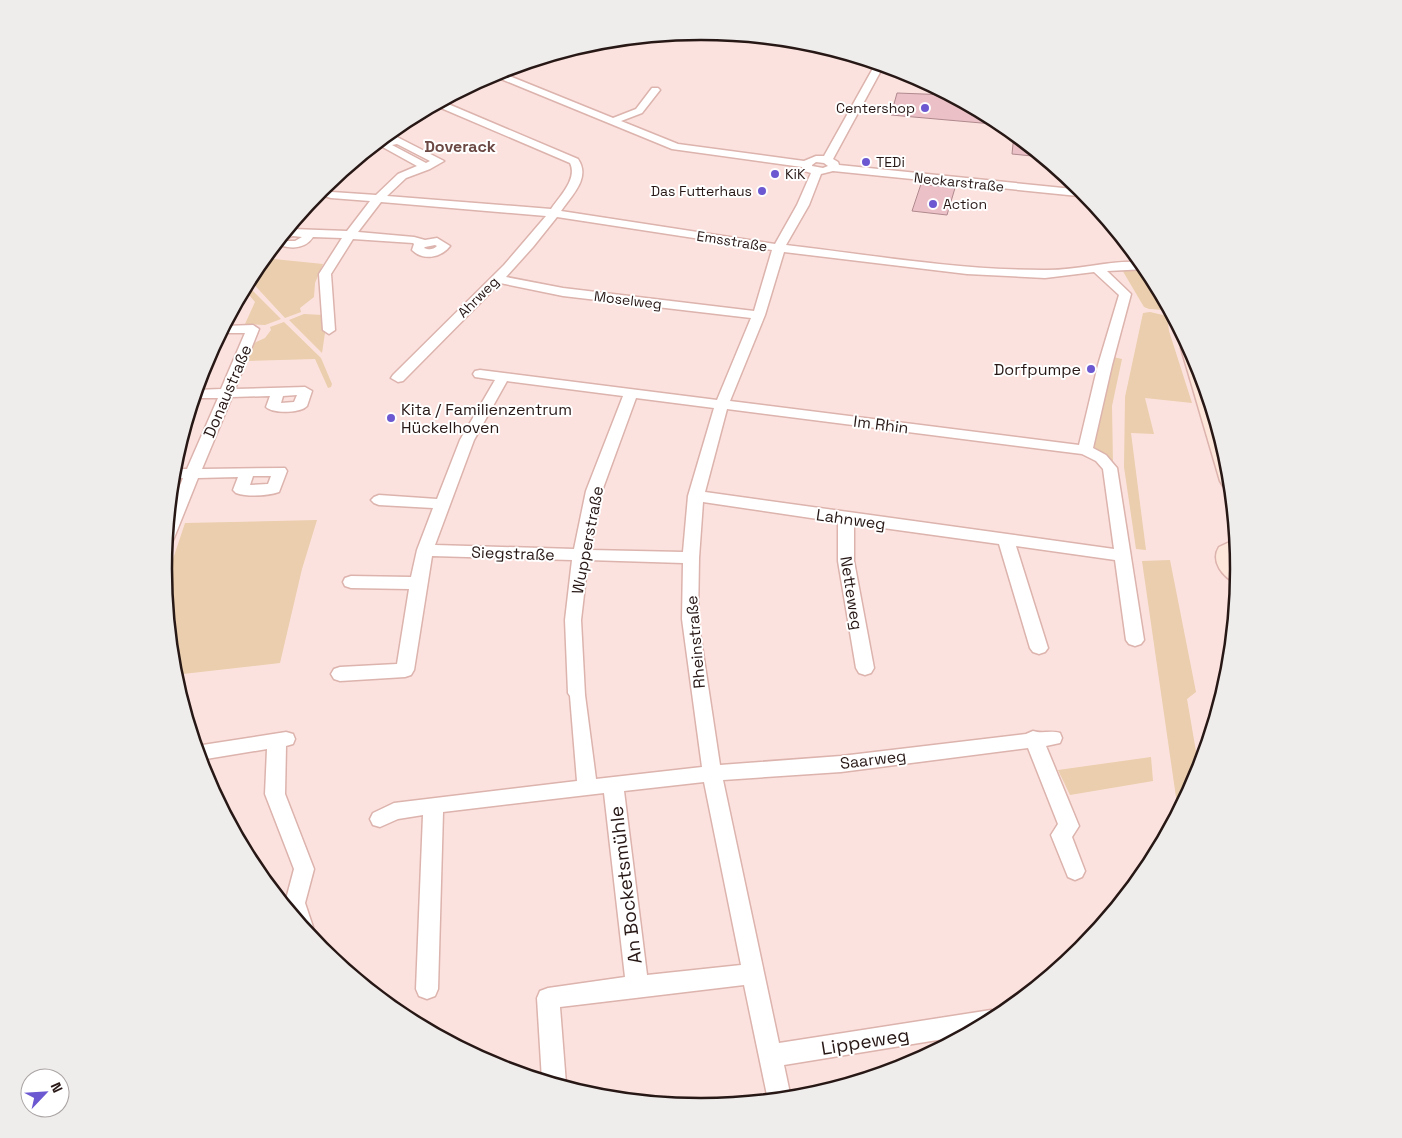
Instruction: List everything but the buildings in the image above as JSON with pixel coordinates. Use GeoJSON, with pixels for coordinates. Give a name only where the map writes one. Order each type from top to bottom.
{"type":"FeatureCollection","features":[{"type":"Feature","properties":{"kind":"main road"},"geometry":{"type":"LineString","coordinates":[[1229,550],[1227,552],[1226,560],[1230,568]]}},
{"type":"Feature","properties":{"kind":"street"},"geometry":{"type":"LineString","coordinates":[[806,164],[808,169],[817,171],[830,164],[877,70]]}},
{"type":"Feature","properties":{"kind":"street"},"geometry":{"type":"LineString","coordinates":[[505,78],[676,146],[806,164],[814,159],[830,164]]}},
{"type":"Feature","properties":{"kind":"street"},"geometry":{"type":"LineString","coordinates":[[613,121],[639,111],[655,90]]}},
{"type":"Feature","properties":{"kind":"street","name":"Ahrweg"},"geometry":{"type":"LineString","coordinates":[[398,378],[498,279],[555,213],[578,172],[577,164],[574,161],[446,106]]}},
{"type":"Feature","properties":{"kind":"street","name":"Neckarstraße"},"geometry":{"type":"LineString","coordinates":[[830,164],[1072,192]]}},
{"type":"Feature","properties":{"kind":"street"},"geometry":{"type":"LineString","coordinates":[[329,330],[325,274],[350,235],[378,199],[402,176],[426,166]]}},
{"type":"Feature","properties":{"kind":"street","name":"Rheinstraße"},"geometry":{"type":"LineString","coordinates":[[776,1092],[712,773],[690,619],[691,558],[696,496],[722,404],[759,316],[779,248],[803,205],[817,171]]}},
{"type":"Feature","properties":{"kind":"street","name":"Emsstraße"},"geometry":{"type":"LineString","coordinates":[[328,194],[555,213],[779,248],[986,271],[1045,274],[1134,265]]}},
{"type":"Feature","properties":{"kind":"street"},"geometry":{"type":"LineString","coordinates":[[293,232],[414,240],[423,243]]}},
{"type":"Feature","properties":{"kind":"street"},"geometry":{"type":"LineString","coordinates":[[1097,268],[1125,294],[1105,365],[1085,450],[1101,458],[1110,468],[1135,640]]}},
{"type":"Feature","properties":{"kind":"street","name":"Moselweg"},"geometry":{"type":"LineString","coordinates":[[498,279],[563,292],[759,316]]}},
{"type":"Feature","properties":{"kind":"street","name":"Donaustraße"},"geometry":{"type":"LineString","coordinates":[[175,517],[225,393],[231,386],[253,329],[230,330]]}},
{"type":"Feature","properties":{"kind":"street","name":"Im Rhin"},"geometry":{"type":"LineString","coordinates":[[480,374],[1085,450]]}},
{"type":"Feature","properties":{"kind":"street"},"geometry":{"type":"LineString","coordinates":[[340,674],[405,670],[418,582],[425,550],[466,440],[503,377]]}},
{"type":"Feature","properties":{"kind":"street"},"geometry":{"type":"LineString","coordinates":[[202,394],[278,391]]}},
{"type":"Feature","properties":{"kind":"street","name":"Wupperstraße"},"geometry":{"type":"LineString","coordinates":[[588,788],[577,696],[573,620],[581,555],[594,491],[631,392]]}},
{"type":"Feature","properties":{"kind":"street"},"geometry":{"type":"LineString","coordinates":[[181,474],[247,472]]}},
{"type":"Feature","properties":{"kind":"street","name":"Lahnweg"},"geometry":{"type":"LineString","coordinates":[[696,496],[1122,555]]}},
{"type":"Feature","properties":{"kind":"street"},"geometry":{"type":"LineString","coordinates":[[379,500],[442,504]]}},
{"type":"Feature","properties":{"kind":"street","name":"Netteweg"},"geometry":{"type":"LineString","coordinates":[[846,518],[846,561],[864,668]]}},
{"type":"Feature","properties":{"kind":"street"},"geometry":{"type":"LineString","coordinates":[[1006,540],[1039,648]]}},
{"type":"Feature","properties":{"kind":"street","name":"Siegstraße"},"geometry":{"type":"LineString","coordinates":[[425,550],[691,558]]}},
{"type":"Feature","properties":{"kind":"street"},"geometry":{"type":"LineString","coordinates":[[351,582],[418,582]]}},
{"type":"Feature","properties":{"kind":"street","name":"Saarweg"},"geometry":{"type":"LineString","coordinates":[[712,773],[841,764],[1043,738],[1069,826],[1061,835],[1075,871]]}},
{"type":"Feature","properties":{"kind":"street"},"geometry":{"type":"LineString","coordinates":[[205,752],[281,740],[275,794],[304,869],[295,903],[297,911]]}},
{"type":"Feature","properties":{"kind":"street","name":"An Bocketsmühle"},"geometry":{"type":"LineString","coordinates":[[380,819],[394,811],[434,805],[712,773]]}},
{"type":"Feature","properties":{"kind":"street","name":"An Bocketsmühle"},"geometry":{"type":"LineString","coordinates":[[613,784],[637,986]]}},
{"type":"Feature","properties":{"kind":"street"},"geometry":{"type":"LineString","coordinates":[[427,989],[434,805]]}},
{"type":"Feature","properties":{"kind":"street","name":"An Bocketsmühle"},"geometry":{"type":"LineString","coordinates":[[553,1077],[548,998],[637,986],[752,974]]}},
{"type":"Feature","properties":{"kind":"street","name":"Lippeweg"},"geometry":{"type":"LineString","coordinates":[[768,1056],[969,1024]]}},
{"type":"Feature","properties":{"kind":"shaded area"},"geometry":{"type":"Polygon","coordinates":[[[273,259],[323,264],[315,283],[314,297],[300,308],[301,312],[285,318],[255,285],[261,275],[273,259]]]}},
{"type":"Feature","properties":{"kind":"shaded area"},"geometry":{"type":"Polygon","coordinates":[[[1121,268],[1139,272],[1162,310],[1144,307],[1121,268]]]}},
{"type":"Feature","properties":{"kind":"shaded area"},"geometry":{"type":"Polygon","coordinates":[[[252,290],[281,319],[265,325],[245,324],[255,302],[248,296],[252,290]]]}},
{"type":"Feature","properties":{"kind":"shaded area"},"geometry":{"type":"Polygon","coordinates":[[[1150,312],[1165,316],[1192,403],[1145,398],[1154,434],[1131,433],[1146,550],[1136,549],[1124,467],[1125,397],[1143,313],[1150,312]]]}},
{"type":"Feature","properties":{"kind":"shaded area"},"geometry":{"type":"Polygon","coordinates":[[[304,314],[323,315],[325,333],[322,353],[289,320],[304,314]]]}},
{"type":"Feature","properties":{"kind":"shaded area"},"geometry":{"type":"Polygon","coordinates":[[[284,322],[321,358],[332,384],[331,387],[328,388],[315,359],[247,361],[254,343],[265,338],[271,330],[270,327],[284,322]]]}},
{"type":"Feature","properties":{"kind":"shaded area"},"geometry":{"type":"Polygon","coordinates":[[[1113,357],[1122,359],[1112,406],[1113,465],[1090,446],[1113,357]]]}},
{"type":"Feature","properties":{"kind":"shaded area"},"geometry":{"type":"Polygon","coordinates":[[[317,520],[302,569],[280,663],[182,674],[173,604],[172,569],[172,561],[185,523],[317,520]]]}},
{"type":"Feature","properties":{"kind":"shaded area"},"geometry":{"type":"Polygon","coordinates":[[[1170,560],[1196,692],[1187,699],[1196,754],[1176,800],[1142,561],[1170,560]]]}},
{"type":"Feature","properties":{"kind":"shaded area"},"geometry":{"type":"Polygon","coordinates":[[[1151,757],[1153,781],[1070,795],[1058,770],[1151,757]]]}},
{"type":"Feature","properties":{"kind":"place","name":"Centershop"},"geometry":{"type":"Point","coordinates":[925,108]}},
{"type":"Feature","properties":{"kind":"place","name":"TEDi"},"geometry":{"type":"Point","coordinates":[866,162]}},
{"type":"Feature","properties":{"kind":"place","name":"KiK"},"geometry":{"type":"Point","coordinates":[775,174]}},
{"type":"Feature","properties":{"kind":"place","name":"Das Futterhaus"},"geometry":{"type":"Point","coordinates":[762,191]}},
{"type":"Feature","properties":{"kind":"place","name":"Action"},"geometry":{"type":"Point","coordinates":[933,204]}},
{"type":"Feature","properties":{"kind":"place","name":"Dorfpumpe"},"geometry":{"type":"Point","coordinates":[1091,369]}},
{"type":"Feature","properties":{"kind":"place","name":"Kita / Familienzentrum Hückelhoven"},"geometry":{"type":"Point","coordinates":[391,418]}},
{"type":"Feature","properties":{"kind":"district","name":"Doverack"},"geometry":{"type":"Point","coordinates":[460,146]}}]}
